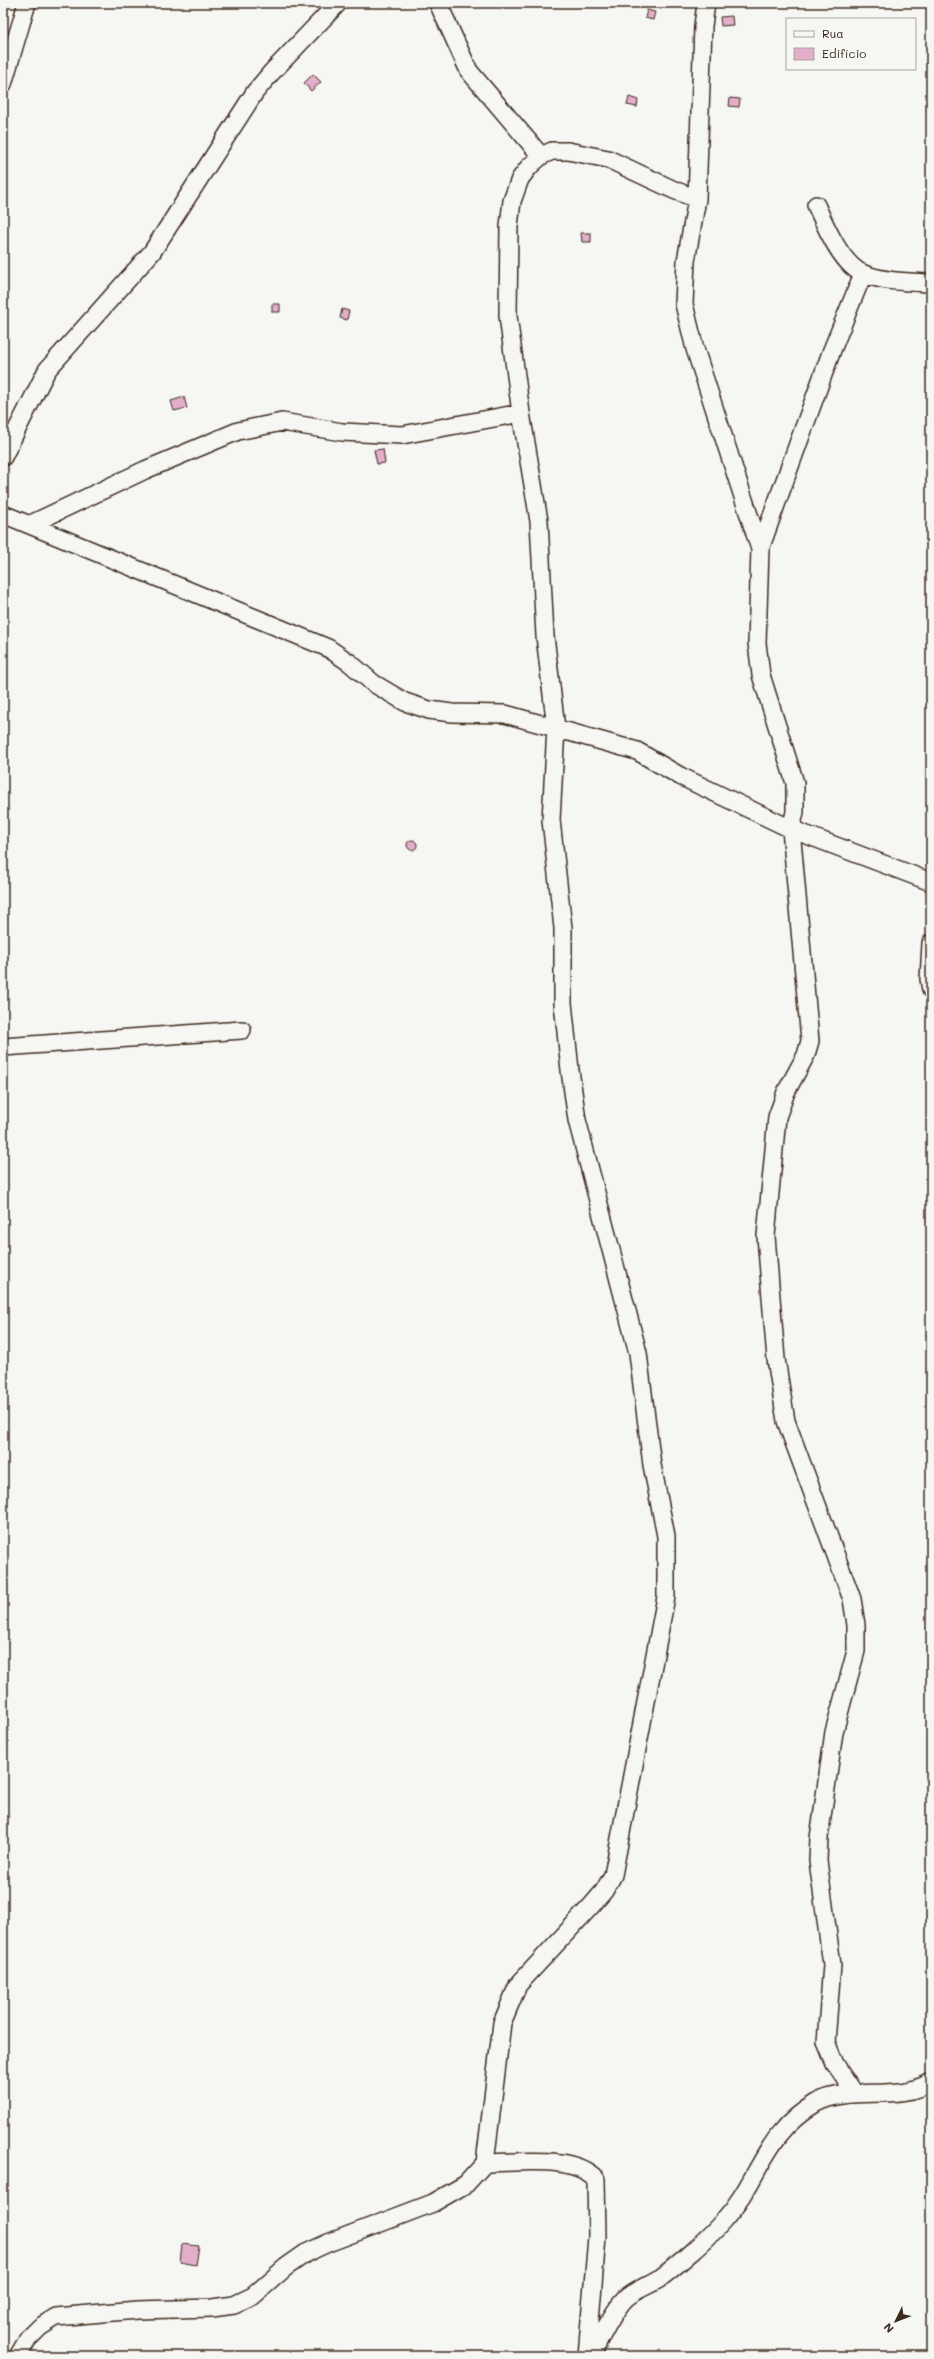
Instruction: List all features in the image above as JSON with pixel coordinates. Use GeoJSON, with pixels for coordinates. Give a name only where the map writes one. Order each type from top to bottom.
{"type":"FeatureCollection","features":[{"type":"Feature","properties":{"kind":"street"},"geometry":{"type":"LineString","coordinates":[[3,84],[28,3]]}},
{"type":"Feature","properties":{"kind":"street"},"geometry":{"type":"LineString","coordinates":[[3,457],[47,370],[152,252],[259,87],[338,3]]}},
{"type":"Feature","properties":{"kind":"street"},"geometry":{"type":"LineString","coordinates":[[438,3],[469,71],[541,156]]}},
{"type":"Feature","properties":{"kind":"street"},"geometry":{"type":"LineString","coordinates":[[706,3],[703,26],[698,199],[686,261],[684,304],[695,348],[760,549]]}},
{"type":"Feature","properties":{"kind":"street"},"geometry":{"type":"LineString","coordinates":[[18,2356],[28,2339],[40,2327],[56,2317],[137,2310],[212,2308],[234,2305],[253,2296],[286,2267],[306,2253],[432,2203],[466,2184],[485,2163],[502,2023],[518,1985],[592,1905],[604,1891],[613,1875],[666,1597],[666,1536],[652,1465],[638,1353],[577,1120],[570,1070],[563,1002],[563,928],[551,820],[556,728],[545,636],[539,521],[521,413],[508,316],[509,226],[512,201],[520,179],[529,167],[541,156],[552,151],[568,151],[608,159],[674,190],[698,199]]}},
{"type":"Feature","properties":{"kind":"street"},"geometry":{"type":"LineString","coordinates":[[816,205],[831,239],[847,260],[863,274],[888,280],[931,283]]}},
{"type":"Feature","properties":{"kind":"street"},"geometry":{"type":"LineString","coordinates":[[855,2094],[835,2064],[826,2042],[832,1965],[818,1861],[819,1838],[834,1732],[856,1651],[856,1625],[849,1592],[786,1421],[776,1359],[766,1236],[777,1117],[786,1092],[806,1055],[810,1041],[791,829],[795,812],[794,783],[761,675],[757,643],[760,549],[832,350],[863,274]]}},
{"type":"Feature","properties":{"kind":"street"},"geometry":{"type":"LineString","coordinates":[[31,524],[146,470],[238,431],[282,422],[342,432],[402,435],[521,413]]}},
{"type":"Feature","properties":{"kind":"street"},"geometry":{"type":"LineString","coordinates":[[3,514],[31,524],[328,648],[350,662],[374,683],[405,702],[429,710],[452,713],[505,714],[637,751],[680,776],[791,829],[931,882]]}},
{"type":"Feature","properties":{"kind":"street"},"geometry":{"type":"LineString","coordinates":[[931,943],[929,979],[931,990]]}},
{"type":"Feature","properties":{"kind":"street"},"geometry":{"type":"LineString","coordinates":[[3,1047],[242,1030]]}},
{"type":"Feature","properties":{"kind":"street"},"geometry":{"type":"LineString","coordinates":[[591,2356],[626,2297],[661,2277],[724,2221],[736,2205],[769,2147],[798,2114],[818,2102],[855,2094],[906,2091],[931,2082]]}},
{"type":"Feature","properties":{"kind":"street"},"geometry":{"type":"LineString","coordinates":[[485,2163],[544,2162],[574,2165],[589,2171],[596,2178],[597,2237],[587,2356]]}},
{"type":"Feature","properties":{"kind":"building"},"geometry":{"type":"Polygon","coordinates":[[[647,10],[655,12],[653,20],[645,18],[647,10]]]}},
{"type":"Feature","properties":{"kind":"building"},"geometry":{"type":"Polygon","coordinates":[[[732,16],[733,25],[721,26],[720,17],[732,16]]]}},
{"type":"Feature","properties":{"kind":"building"},"geometry":{"type":"Polygon","coordinates":[[[313,74],[321,82],[311,91],[304,83],[313,74]]]}},
{"type":"Feature","properties":{"kind":"building"},"geometry":{"type":"Polygon","coordinates":[[[629,97],[638,100],[637,107],[627,105],[629,97]]]}},
{"type":"Feature","properties":{"kind":"building"},"geometry":{"type":"Polygon","coordinates":[[[730,98],[740,99],[739,107],[729,106],[730,98]]]}},
{"type":"Feature","properties":{"kind":"building"},"geometry":{"type":"Polygon","coordinates":[[[581,233],[591,233],[591,242],[582,242],[581,233]]]}},
{"type":"Feature","properties":{"kind":"building"},"geometry":{"type":"Polygon","coordinates":[[[272,304],[280,304],[280,312],[272,312],[272,304]]]}},
{"type":"Feature","properties":{"kind":"building"},"geometry":{"type":"Polygon","coordinates":[[[342,309],[349,311],[347,320],[340,318],[342,309]]]}},
{"type":"Feature","properties":{"kind":"building"},"geometry":{"type":"Polygon","coordinates":[[[184,397],[187,408],[174,411],[171,401],[184,397]]]}},
{"type":"Feature","properties":{"kind":"building"},"geometry":{"type":"Polygon","coordinates":[[[383,449],[385,463],[377,464],[374,450],[383,449]]]}},
{"type":"Feature","properties":{"kind":"building"},"geometry":{"type":"Polygon","coordinates":[[[410,840],[414,840],[416,841],[416,849],[410,850],[407,847],[407,843],[410,840]]]}},
{"type":"Feature","properties":{"kind":"building"},"geometry":{"type":"Polygon","coordinates":[[[182,2244],[199,2246],[196,2265],[180,2262],[182,2244]]]}}]}
